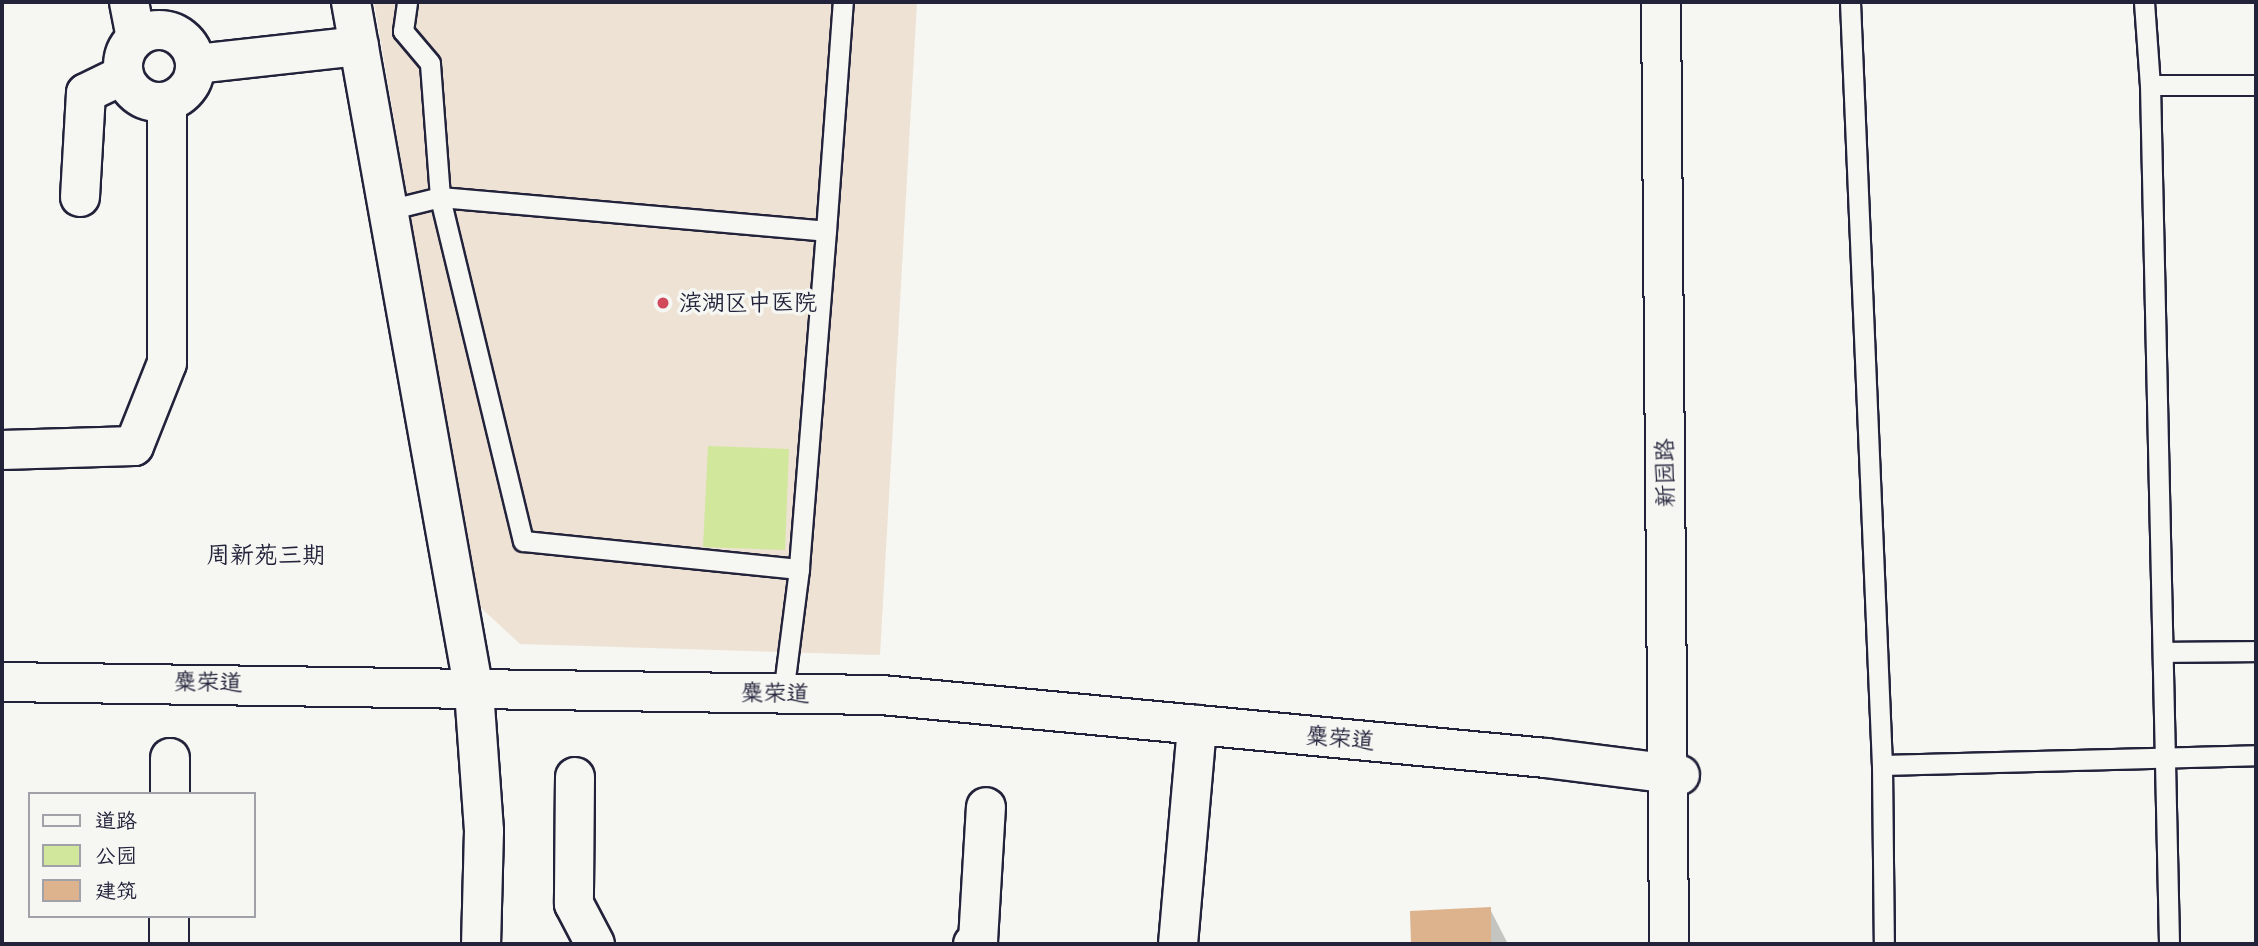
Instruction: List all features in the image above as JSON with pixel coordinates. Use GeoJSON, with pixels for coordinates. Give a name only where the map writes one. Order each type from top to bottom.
{"type":"FeatureCollection","features":[{"type":"Feature","properties":{"kind":"street"},"geometry":{"type":"LineString","coordinates":[[351,2],[474,691],[484,831],[481,944]]}},
{"type":"Feature","properties":{"kind":"street","name":"新园路"},"geometry":{"type":"LineString","coordinates":[[1661,2],[1674,774],[1680,944]]}},
{"type":"Feature","properties":{"kind":"street","name":"新园路"},"geometry":{"type":"LineString","coordinates":[[1669,944],[1674,774],[1677,2]]}},
{"type":"Feature","properties":{"kind":"street"},"geometry":{"type":"LineString","coordinates":[[132,20],[175,33],[186,41],[196,64],[188,88],[167,102],[155,103],[135,94],[123,75],[123,61],[132,20]]}},
{"type":"Feature","properties":{"kind":"street"},"geometry":{"type":"LineString","coordinates":[[196,64],[359,46]]}},
{"type":"Feature","properties":{"kind":"street"},"geometry":{"type":"LineString","coordinates":[[80,197],[86,93],[123,75]]}},
{"type":"Feature","properties":{"kind":"street"},"geometry":{"type":"LineString","coordinates":[[2,450],[134,446],[167,363],[167,102]]}},
{"type":"Feature","properties":{"kind":"street","name":"麋荣道"},"geometry":{"type":"LineString","coordinates":[[2,682],[187,682],[474,691],[882,695],[1546,758],[1674,774]]}},
{"type":"Feature","properties":{"kind":"street"},"geometry":{"type":"LineString","coordinates":[[1178,944],[1197,725]]}},
{"type":"Feature","properties":{"kind":"street"},"geometry":{"type":"LineString","coordinates":[[575,777],[574,904],[595,944]]}},
{"type":"Feature","properties":{"kind":"street"},"geometry":{"type":"LineString","coordinates":[[973,944],[978,941],[986,807]]}},
{"type":"Feature","properties":{"kind":"street"},"geometry":{"type":"LineString","coordinates":[[169,918],[169,944]]}},
{"type":"Feature","properties":{"kind":"lane"},"geometry":{"type":"LineString","coordinates":[[407,2],[404,31],[430,63],[440,197],[523,541],[799,569]]}},
{"type":"Feature","properties":{"kind":"lane"},"geometry":{"type":"LineString","coordinates":[[783,695],[799,569],[843,2]]}},
{"type":"Feature","properties":{"kind":"lane"},"geometry":{"type":"LineString","coordinates":[[1850,2],[1881,765],[1884,944]]}},
{"type":"Feature","properties":{"kind":"lane"},"geometry":{"type":"LineString","coordinates":[[2144,2],[2150,85],[2169,944]]}},
{"type":"Feature","properties":{"kind":"lane"},"geometry":{"type":"LineString","coordinates":[[2150,85],[2256,85]]}},
{"type":"Feature","properties":{"kind":"lane"},"geometry":{"type":"LineString","coordinates":[[388,210],[440,197],[826,230]]}},
{"type":"Feature","properties":{"kind":"lane"},"geometry":{"type":"LineString","coordinates":[[2163,652],[2256,651]]}},
{"type":"Feature","properties":{"kind":"lane"},"geometry":{"type":"LineString","coordinates":[[1881,765],[2256,755]]}},
{"type":"Feature","properties":{"kind":"shaded area","name":"滨湖区中医院"},"geometry":{"type":"Polygon","coordinates":[[[374,2],[917,2],[880,655],[520,644],[477,604],[374,2]]]}},
{"type":"Feature","properties":{"kind":"green space"},"geometry":{"type":"Polygon","coordinates":[[[708,446],[789,449],[785,550],[703,547],[708,446]]]}},
{"type":"Feature","properties":{"kind":"building"},"geometry":{"type":"Polygon","coordinates":[[[1491,907],[1491,944],[1411,944],[1410,911],[1491,907]]]}},
{"type":"Feature","properties":{"kind":"place","name":"滨湖区中医院"},"geometry":{"type":"Point","coordinates":[663,303]}},
{"type":"Feature","properties":{"kind":"district","name":"周新苑三期"},"geometry":{"type":"Point","coordinates":[266,557]}}]}
